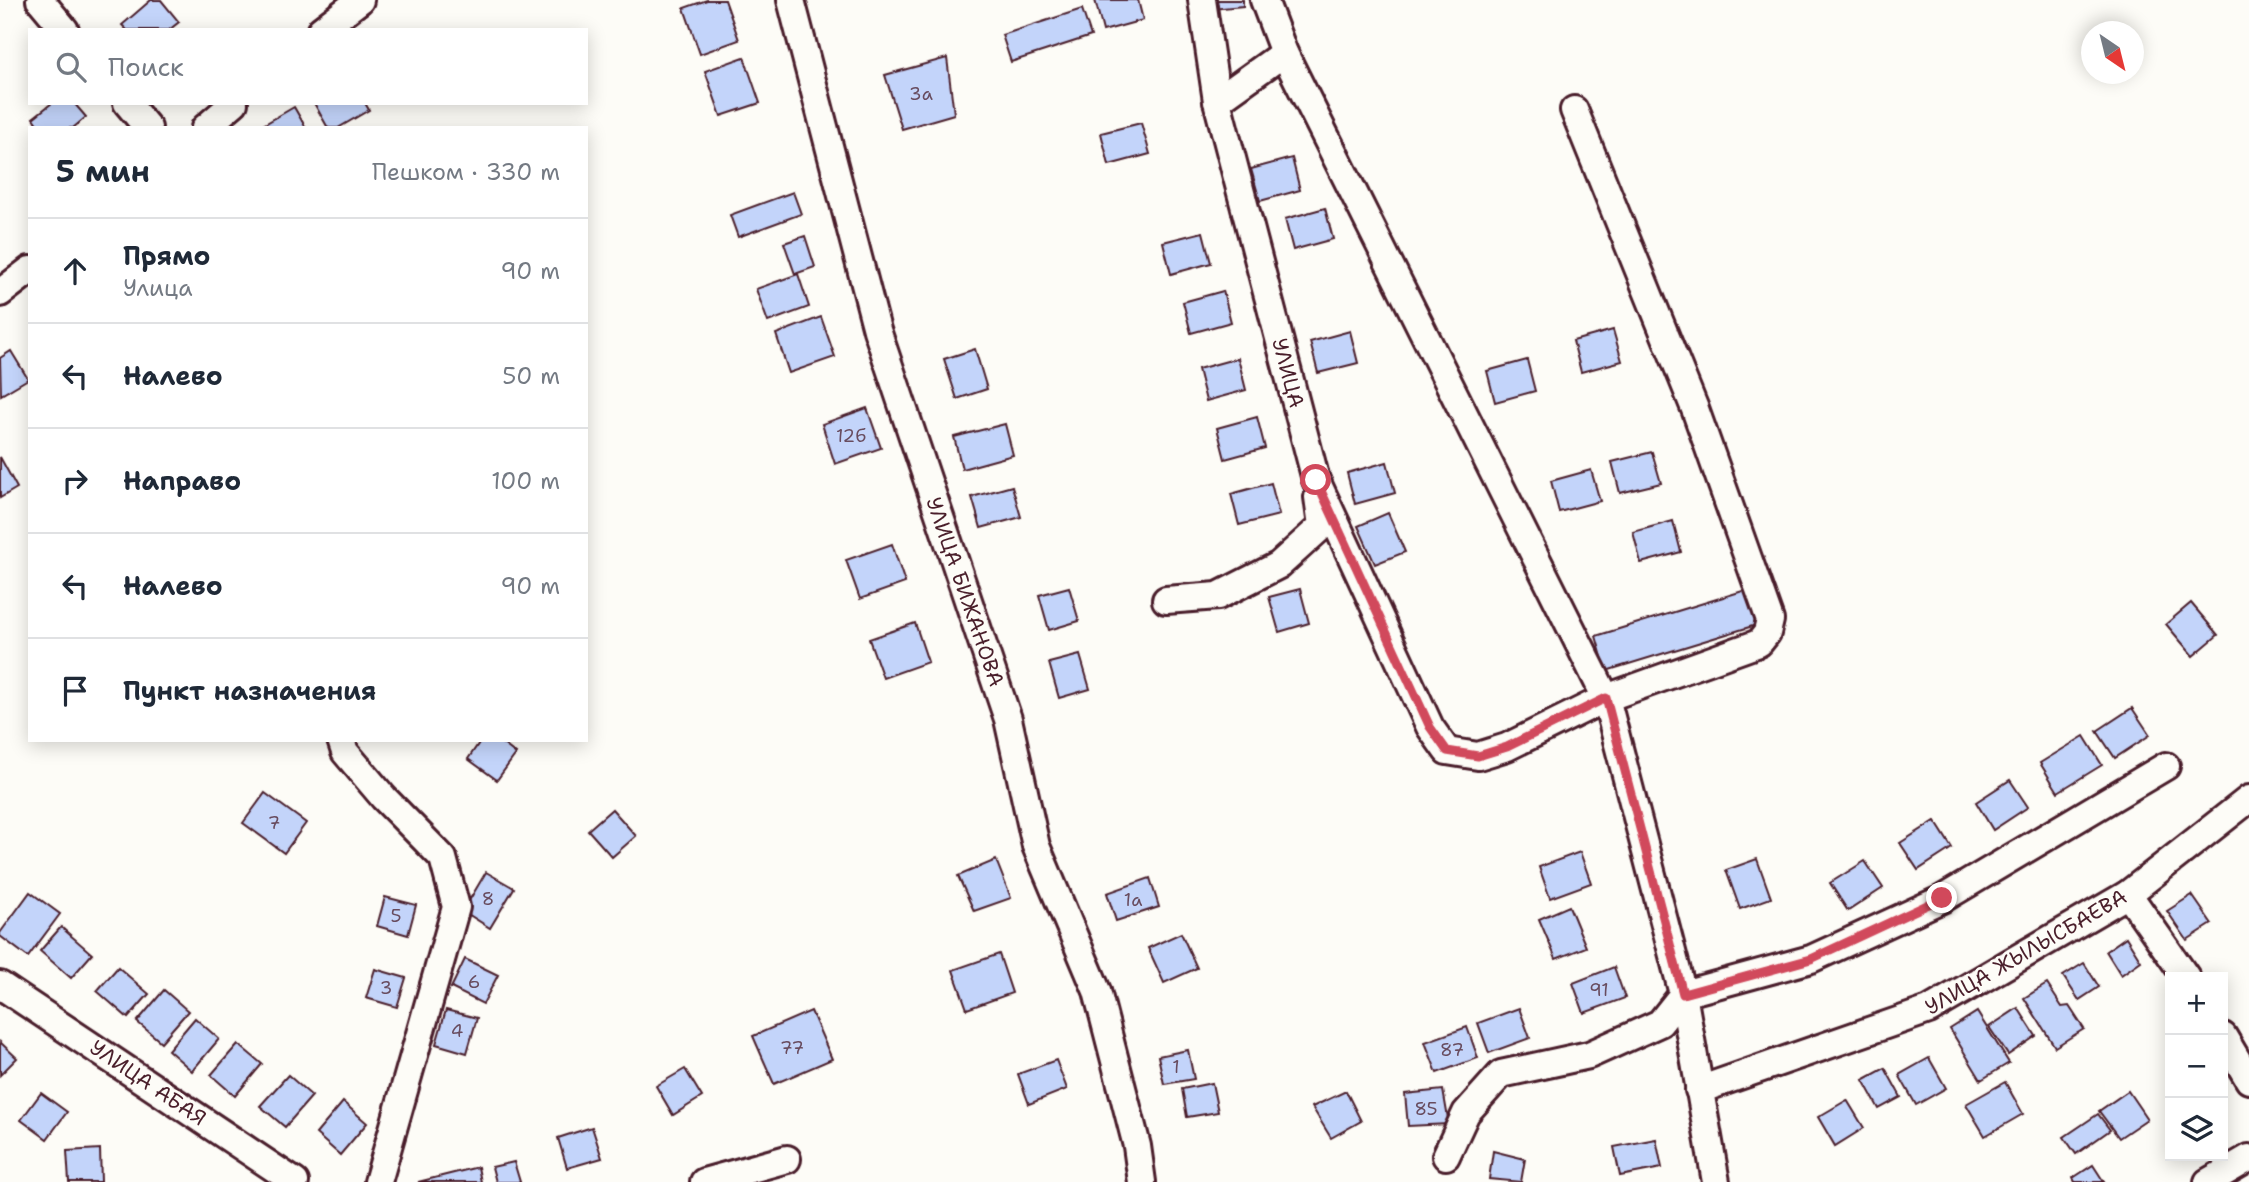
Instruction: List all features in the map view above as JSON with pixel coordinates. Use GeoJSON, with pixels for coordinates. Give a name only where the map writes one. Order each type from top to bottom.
{"type":"FeatureCollection","features":[{"type":"Feature","properties":{"kind":"street"},"geometry":{"type":"LineString","coordinates":[[40,0],[63,28]]}},
{"type":"Feature","properties":{"kind":"street"},"geometry":{"type":"LineString","coordinates":[[324,28],[360,0]]}},
{"type":"Feature","properties":{"kind":"street","name":"УЛИЦА БИЖАНОВА"},"geometry":{"type":"LineString","coordinates":[[791,0],[877,330],[1007,719],[1036,846],[1097,991],[1137,1146],[1142,1182]]}},
{"type":"Feature","properties":{"kind":"street","name":"УЛИЦА"},"geometry":{"type":"LineString","coordinates":[[1202,0],[1217,102],[1316,480],[1430,727],[1447,751],[1478,756],[1507,747],[1606,698],[1759,643],[1767,633],[1770,620],[1695,409],[1574,110]]}},
{"type":"Feature","properties":{"kind":"street"},"geometry":{"type":"LineString","coordinates":[[1264,0],[1284,53],[1606,698],[1683,994],[1716,1182]]}},
{"type":"Feature","properties":{"kind":"street"},"geometry":{"type":"LineString","coordinates":[[1217,102],[1284,53]]}},
{"type":"Feature","properties":{"kind":"street"},"geometry":{"type":"LineString","coordinates":[[129,105],[146,126]]}},
{"type":"Feature","properties":{"kind":"street"},"geometry":{"type":"LineString","coordinates":[[207,126],[232,105]]}},
{"type":"Feature","properties":{"kind":"street"},"geometry":{"type":"LineString","coordinates":[[0,293],[28,272]]}},
{"type":"Feature","properties":{"kind":"street"},"geometry":{"type":"LineString","coordinates":[[1166,600],[1218,596],[1279,565],[1322,526],[1316,480]]}},
{"type":"Feature","properties":{"kind":"street"},"geometry":{"type":"LineString","coordinates":[[342,742],[345,752],[384,798],[443,858],[456,907],[379,1182]]}},
{"type":"Feature","properties":{"kind":"street"},"geometry":{"type":"LineString","coordinates":[[1446,1156],[1466,1113],[1501,1074],[1589,1055],[1660,1023],[1683,994],[1811,959],[1942,898],[2166,766]]}},
{"type":"Feature","properties":{"kind":"street","name":"УЛИЦА ЖЫЛЫСБАЕВА"},"geometry":{"type":"LineString","coordinates":[[1699,1090],[1929,1010],[2128,894],[2249,799]]}},
{"type":"Feature","properties":{"kind":"street"},"geometry":{"type":"LineString","coordinates":[[2128,894],[2183,972]]}},
{"type":"Feature","properties":{"kind":"street","name":"УЛИЦА АБАЯ"},"geometry":{"type":"LineString","coordinates":[[0,985],[295,1182]]}},
{"type":"Feature","properties":{"kind":"street"},"geometry":{"type":"LineString","coordinates":[[2228,1044],[2249,1080]]}},
{"type":"Feature","properties":{"kind":"street"},"geometry":{"type":"LineString","coordinates":[[2208,1182],[2249,1158]]}},
{"type":"Feature","properties":{"kind":"street"},"geometry":{"type":"LineString","coordinates":[[704,1182],[787,1159]]}},
{"type":"Feature","properties":{"kind":"building"},"geometry":{"type":"Polygon","coordinates":[[[151,0],[161,0],[179,22],[172,28],[125,28],[122,25],[151,0]]]}},
{"type":"Feature","properties":{"kind":"building"},"geometry":{"type":"Polygon","coordinates":[[[707,0],[725,0],[739,40],[700,54],[684,8],[707,0]]]}},
{"type":"Feature","properties":{"kind":"building"},"geometry":{"type":"Polygon","coordinates":[[[1095,0],[1138,0],[1143,20],[1103,31],[1095,0]]]}},
{"type":"Feature","properties":{"kind":"building"},"geometry":{"type":"Polygon","coordinates":[[[1212,0],[1243,0],[1243,6],[1212,9],[1212,0]]]}},
{"type":"Feature","properties":{"kind":"building"},"geometry":{"type":"Polygon","coordinates":[[[1082,9],[1091,36],[1011,62],[1002,35],[1082,9]]]}},
{"type":"Feature","properties":{"kind":"building"},"geometry":{"type":"Polygon","coordinates":[[[744,57],[760,103],[721,116],[705,71],[744,57]]]}},
{"type":"Feature","properties":{"kind":"building"},"geometry":{"type":"Polygon","coordinates":[[[947,58],[954,114],[902,129],[885,75],[947,58]]]}},
{"type":"Feature","properties":{"kind":"building"},"geometry":{"type":"Polygon","coordinates":[[[49,105],[76,105],[86,117],[75,126],[39,126],[33,118],[49,105]]]}},
{"type":"Feature","properties":{"kind":"building"},"geometry":{"type":"Polygon","coordinates":[[[315,105],[366,105],[369,110],[341,126],[327,126],[315,105]]]}},
{"type":"Feature","properties":{"kind":"building"},"geometry":{"type":"Polygon","coordinates":[[[294,107],[305,126],[261,126],[294,107]]]}},
{"type":"Feature","properties":{"kind":"building"},"geometry":{"type":"Polygon","coordinates":[[[1141,123],[1150,154],[1109,165],[1101,133],[1141,123]]]}},
{"type":"Feature","properties":{"kind":"building"},"geometry":{"type":"Polygon","coordinates":[[[1292,158],[1300,190],[1260,201],[1251,169],[1292,158]]]}},
{"type":"Feature","properties":{"kind":"building"},"geometry":{"type":"Polygon","coordinates":[[[793,192],[801,214],[738,237],[730,215],[793,192]]]}},
{"type":"Feature","properties":{"kind":"building"},"geometry":{"type":"Polygon","coordinates":[[[1325,208],[1333,239],[1293,250],[1285,219],[1325,208]]]}},
{"type":"Feature","properties":{"kind":"building"},"geometry":{"type":"Polygon","coordinates":[[[1203,232],[1211,263],[1171,274],[1163,242],[1203,232]]]}},
{"type":"Feature","properties":{"kind":"building"},"geometry":{"type":"Polygon","coordinates":[[[805,236],[815,267],[795,274],[784,243],[805,236]]]}},
{"type":"Feature","properties":{"kind":"building"},"geometry":{"type":"Polygon","coordinates":[[[798,274],[809,307],[768,322],[756,289],[798,274]]]}},
{"type":"Feature","properties":{"kind":"building"},"geometry":{"type":"Polygon","coordinates":[[[1223,291],[1231,322],[1191,333],[1183,302],[1223,291]]]}},
{"type":"Feature","properties":{"kind":"building"},"geometry":{"type":"Polygon","coordinates":[[[821,317],[835,357],[789,373],[776,334],[821,317]]]}},
{"type":"Feature","properties":{"kind":"building"},"geometry":{"type":"Polygon","coordinates":[[[1613,330],[1622,361],[1581,372],[1573,341],[1613,330]]]}},
{"type":"Feature","properties":{"kind":"building"},"geometry":{"type":"Polygon","coordinates":[[[1350,331],[1358,363],[1318,373],[1310,342],[1350,331]]]}},
{"type":"Feature","properties":{"kind":"building"},"geometry":{"type":"Polygon","coordinates":[[[975,349],[987,389],[957,399],[944,359],[975,349]]]}},
{"type":"Feature","properties":{"kind":"building"},"geometry":{"type":"Polygon","coordinates":[[[11,351],[28,379],[1,395],[0,358],[11,351]]]}},
{"type":"Feature","properties":{"kind":"building"},"geometry":{"type":"Polygon","coordinates":[[[1238,358],[1246,390],[1206,401],[1198,369],[1238,358]]]}},
{"type":"Feature","properties":{"kind":"building"},"geometry":{"type":"Polygon","coordinates":[[[1527,360],[1535,391],[1495,402],[1487,371],[1527,360]]]}},
{"type":"Feature","properties":{"kind":"building"},"geometry":{"type":"Polygon","coordinates":[[[867,408],[881,448],[835,464],[822,424],[867,408]]]}},
{"type":"Feature","properties":{"kind":"building"},"geometry":{"type":"Polygon","coordinates":[[[1257,417],[1265,448],[1225,459],[1217,428],[1257,417]]]}},
{"type":"Feature","properties":{"kind":"building"},"geometry":{"type":"Polygon","coordinates":[[[1005,424],[1013,455],[962,469],[954,437],[1005,424]]]}},
{"type":"Feature","properties":{"kind":"building"},"geometry":{"type":"Polygon","coordinates":[[[1652,452],[1661,483],[1620,493],[1612,462],[1652,452]]]}},
{"type":"Feature","properties":{"kind":"building"},"geometry":{"type":"Polygon","coordinates":[[[0,457],[17,488],[0,498],[0,457]]]}},
{"type":"Feature","properties":{"kind":"building"},"geometry":{"type":"Polygon","coordinates":[[[1387,462],[1395,493],[1355,504],[1347,473],[1387,462]]]}},
{"type":"Feature","properties":{"kind":"building"},"geometry":{"type":"Polygon","coordinates":[[[1591,470],[1600,501],[1559,512],[1551,481],[1591,470]]]}},
{"type":"Feature","properties":{"kind":"building"},"geometry":{"type":"Polygon","coordinates":[[[1271,483],[1279,515],[1239,525],[1231,494],[1271,483]]]}},
{"type":"Feature","properties":{"kind":"building"},"geometry":{"type":"Polygon","coordinates":[[[1012,486],[1021,517],[981,528],[972,497],[1012,486]]]}},
{"type":"Feature","properties":{"kind":"building"},"geometry":{"type":"Polygon","coordinates":[[[1388,513],[1405,552],[1375,564],[1358,526],[1388,513]]]}},
{"type":"Feature","properties":{"kind":"building"},"geometry":{"type":"Polygon","coordinates":[[[1673,521],[1681,552],[1641,563],[1633,532],[1673,521]]]}},
{"type":"Feature","properties":{"kind":"building"},"geometry":{"type":"Polygon","coordinates":[[[892,544],[905,583],[860,599],[846,560],[892,544]]]}},
{"type":"Feature","properties":{"kind":"building"},"geometry":{"type":"Polygon","coordinates":[[[1069,587],[1079,621],[1049,630],[1039,595],[1069,587]]]}},
{"type":"Feature","properties":{"kind":"building"},"geometry":{"type":"Polygon","coordinates":[[[1300,589],[1309,623],[1279,632],[1269,597],[1300,589]]]}},
{"type":"Feature","properties":{"kind":"building"},"geometry":{"type":"Polygon","coordinates":[[[1746,590],[1756,625],[1606,671],[1596,636],[1746,590]]]}},
{"type":"Feature","properties":{"kind":"building"},"geometry":{"type":"Polygon","coordinates":[[[2191,603],[2218,635],[2193,656],[2166,624],[2191,603]]]}},
{"type":"Feature","properties":{"kind":"building"},"geometry":{"type":"Polygon","coordinates":[[[915,623],[928,662],[883,678],[869,639],[915,623]]]}},
{"type":"Feature","properties":{"kind":"building"},"geometry":{"type":"Polygon","coordinates":[[[1080,655],[1090,689],[1059,698],[1049,663],[1080,655]]]}},
{"type":"Feature","properties":{"kind":"building"},"geometry":{"type":"Polygon","coordinates":[[[2132,708],[2150,735],[2115,758],[2097,731],[2132,708]]]}},
{"type":"Feature","properties":{"kind":"building"},"geometry":{"type":"Polygon","coordinates":[[[2084,736],[2102,765],[2058,792],[2040,763],[2084,736]]]}},
{"type":"Feature","properties":{"kind":"building"},"geometry":{"type":"Polygon","coordinates":[[[480,742],[501,742],[516,754],[497,780],[468,759],[480,742]]]}},
{"type":"Feature","properties":{"kind":"building"},"geometry":{"type":"Polygon","coordinates":[[[2010,780],[2028,807],[1993,830],[1976,802],[2010,780]]]}},
{"type":"Feature","properties":{"kind":"building"},"geometry":{"type":"Polygon","coordinates":[[[265,793],[306,823],[284,853],[243,823],[265,793]]]}},
{"type":"Feature","properties":{"kind":"building"},"geometry":{"type":"Polygon","coordinates":[[[612,809],[636,836],[612,857],[588,830],[612,809]]]}},
{"type":"Feature","properties":{"kind":"building"},"geometry":{"type":"Polygon","coordinates":[[[1935,821],[1952,848],[1918,870],[1900,843],[1935,821]]]}},
{"type":"Feature","properties":{"kind":"building"},"geometry":{"type":"Polygon","coordinates":[[[1580,852],[1591,883],[1550,898],[1539,867],[1580,852]]]}},
{"type":"Feature","properties":{"kind":"building"},"geometry":{"type":"Polygon","coordinates":[[[1757,859],[1771,898],[1740,909],[1726,870],[1757,859]]]}},
{"type":"Feature","properties":{"kind":"building"},"geometry":{"type":"Polygon","coordinates":[[[996,860],[1011,898],[974,911],[958,876],[996,860]]]}},
{"type":"Feature","properties":{"kind":"building"},"geometry":{"type":"Polygon","coordinates":[[[1865,861],[1883,888],[1848,911],[1830,883],[1865,861]]]}},
{"type":"Feature","properties":{"kind":"building"},"geometry":{"type":"Polygon","coordinates":[[[486,872],[514,888],[490,928],[463,911],[486,872]]]}},
{"type":"Feature","properties":{"kind":"building"},"geometry":{"type":"Polygon","coordinates":[[[1150,878],[1159,907],[1116,921],[1107,893],[1150,878]]]}},
{"type":"Feature","properties":{"kind":"building"},"geometry":{"type":"Polygon","coordinates":[[[30,892],[60,914],[28,957],[0,936],[0,933],[30,892]]]}},
{"type":"Feature","properties":{"kind":"building"},"geometry":{"type":"Polygon","coordinates":[[[2192,895],[2212,924],[2187,940],[2167,911],[2192,895]]]}},
{"type":"Feature","properties":{"kind":"building"},"geometry":{"type":"Polygon","coordinates":[[[385,897],[416,905],[408,935],[377,926],[385,897]]]}},
{"type":"Feature","properties":{"kind":"building"},"geometry":{"type":"Polygon","coordinates":[[[1569,906],[1586,947],[1556,959],[1539,919],[1569,906]]]}},
{"type":"Feature","properties":{"kind":"building"},"geometry":{"type":"Polygon","coordinates":[[[61,927],[92,954],[71,978],[40,951],[61,927]]]}},
{"type":"Feature","properties":{"kind":"building"},"geometry":{"type":"Polygon","coordinates":[[[1181,933],[1197,968],[1164,983],[1148,948],[1181,933]]]}},
{"type":"Feature","properties":{"kind":"building"},"geometry":{"type":"Polygon","coordinates":[[[2126,937],[2141,961],[2121,975],[2106,951],[2126,937]]]}},
{"type":"Feature","properties":{"kind":"building"},"geometry":{"type":"Polygon","coordinates":[[[999,954],[1012,993],[967,1009],[953,970],[999,954]]]}},
{"type":"Feature","properties":{"kind":"building"},"geometry":{"type":"Polygon","coordinates":[[[465,959],[498,975],[483,1004],[451,988],[465,959]]]}},
{"type":"Feature","properties":{"kind":"building"},"geometry":{"type":"Polygon","coordinates":[[[2084,963],[2099,987],[2079,1000],[2063,976],[2084,963]]]}},
{"type":"Feature","properties":{"kind":"building"},"geometry":{"type":"Polygon","coordinates":[[[118,967],[149,994],[128,1018],[97,991],[118,967]]]}},
{"type":"Feature","properties":{"kind":"building"},"geometry":{"type":"Polygon","coordinates":[[[1614,967],[1625,998],[1584,1013],[1573,983],[1614,967]]]}},
{"type":"Feature","properties":{"kind":"building"},"geometry":{"type":"Polygon","coordinates":[[[375,969],[406,978],[397,1007],[366,998],[375,969]]]}},
{"type":"Feature","properties":{"kind":"building"},"geometry":{"type":"Polygon","coordinates":[[[2047,984],[2062,1007],[2069,1006],[2084,1029],[2055,1047],[2024,998],[2047,984]]]}},
{"type":"Feature","properties":{"kind":"building"},"geometry":{"type":"Polygon","coordinates":[[[164,990],[188,1011],[161,1042],[137,1022],[164,990]]]}},
{"type":"Feature","properties":{"kind":"building"},"geometry":{"type":"Polygon","coordinates":[[[1519,1008],[1530,1038],[1489,1053],[1478,1023],[1519,1008]]]}},
{"type":"Feature","properties":{"kind":"building"},"geometry":{"type":"Polygon","coordinates":[[[2018,1008],[2036,1036],[2008,1055],[1989,1027],[2018,1008]]]}},
{"type":"Feature","properties":{"kind":"building"},"geometry":{"type":"Polygon","coordinates":[[[446,1010],[477,1018],[467,1053],[436,1044],[446,1010]]]}},
{"type":"Feature","properties":{"kind":"building"},"geometry":{"type":"Polygon","coordinates":[[[811,1011],[832,1059],[774,1084],[753,1036],[811,1011]]]}},
{"type":"Feature","properties":{"kind":"building"},"geometry":{"type":"Polygon","coordinates":[[[1977,1012],[2009,1063],[1981,1080],[1950,1029],[1977,1012]]]}},
{"type":"Feature","properties":{"kind":"building"},"geometry":{"type":"Polygon","coordinates":[[[195,1018],[219,1039],[192,1071],[168,1050],[195,1018]]]}},
{"type":"Feature","properties":{"kind":"building"},"geometry":{"type":"Polygon","coordinates":[[[1467,1027],[1478,1058],[1437,1073],[1425,1042],[1467,1027]]]}},
{"type":"Feature","properties":{"kind":"building"},"geometry":{"type":"Polygon","coordinates":[[[0,1042],[17,1058],[0,1075],[0,1042]]]}},
{"type":"Feature","properties":{"kind":"building"},"geometry":{"type":"Polygon","coordinates":[[[238,1044],[262,1064],[235,1096],[211,1075],[238,1044]]]}},
{"type":"Feature","properties":{"kind":"building"},"geometry":{"type":"Polygon","coordinates":[[[1188,1050],[1194,1079],[1164,1084],[1158,1056],[1188,1050]]]}},
{"type":"Feature","properties":{"kind":"building"},"geometry":{"type":"Polygon","coordinates":[[[1929,1058],[1946,1088],[1916,1105],[1899,1075],[1929,1058]]]}},
{"type":"Feature","properties":{"kind":"building"},"geometry":{"type":"Polygon","coordinates":[[[1056,1060],[1067,1089],[1029,1104],[1018,1074],[1056,1060]]]}},
{"type":"Feature","properties":{"kind":"building"},"geometry":{"type":"Polygon","coordinates":[[[1885,1068],[1901,1097],[1879,1109],[1863,1080],[1885,1068]]]}},
{"type":"Feature","properties":{"kind":"building"},"geometry":{"type":"Polygon","coordinates":[[[685,1069],[702,1097],[673,1115],[656,1086],[685,1069]]]}},
{"type":"Feature","properties":{"kind":"building"},"geometry":{"type":"Polygon","coordinates":[[[288,1075],[312,1096],[285,1127],[260,1106],[288,1075]]]}},
{"type":"Feature","properties":{"kind":"building"},"geometry":{"type":"Polygon","coordinates":[[[2005,1082],[2023,1114],[1985,1136],[1966,1104],[2005,1082]]]}},
{"type":"Feature","properties":{"kind":"building"},"geometry":{"type":"Polygon","coordinates":[[[1212,1083],[1218,1112],[1187,1117],[1182,1089],[1212,1083]]]}},
{"type":"Feature","properties":{"kind":"building"},"geometry":{"type":"Polygon","coordinates":[[[1443,1090],[1449,1124],[1408,1126],[1405,1094],[1443,1090]]]}},
{"type":"Feature","properties":{"kind":"building"},"geometry":{"type":"Polygon","coordinates":[[[1346,1091],[1361,1121],[1331,1138],[1312,1107],[1346,1091]]]}},
{"type":"Feature","properties":{"kind":"building"},"geometry":{"type":"Polygon","coordinates":[[[2128,1091],[2147,1119],[2119,1138],[2099,1111],[2128,1091]]]}},
{"type":"Feature","properties":{"kind":"building"},"geometry":{"type":"Polygon","coordinates":[[[41,1093],[67,1112],[47,1139],[21,1120],[41,1093]]]}},
{"type":"Feature","properties":{"kind":"building"},"geometry":{"type":"Polygon","coordinates":[[[1847,1100],[1864,1128],[1835,1146],[1818,1117],[1847,1100]]]}},
{"type":"Feature","properties":{"kind":"building"},"geometry":{"type":"Polygon","coordinates":[[[343,1102],[367,1123],[340,1155],[316,1134],[343,1102]]]}},
{"type":"Feature","properties":{"kind":"building"},"geometry":{"type":"Polygon","coordinates":[[[2098,1114],[2110,1130],[2076,1154],[2064,1137],[2098,1114]]]}},
{"type":"Feature","properties":{"kind":"building"},"geometry":{"type":"Polygon","coordinates":[[[592,1127],[602,1158],[567,1168],[558,1138],[592,1127]]]}},
{"type":"Feature","properties":{"kind":"building"},"geometry":{"type":"Polygon","coordinates":[[[1656,1139],[1662,1168],[1620,1176],[1614,1147],[1656,1139]]]}},
{"type":"Feature","properties":{"kind":"building"},"geometry":{"type":"Polygon","coordinates":[[[100,1149],[101,1182],[69,1182],[67,1151],[100,1149]]]}},
{"type":"Feature","properties":{"kind":"building"},"geometry":{"type":"Polygon","coordinates":[[[1493,1151],[1525,1159],[1521,1182],[1489,1179],[1493,1151]]]}},
{"type":"Feature","properties":{"kind":"building"},"geometry":{"type":"Polygon","coordinates":[[[514,1162],[520,1182],[496,1182],[492,1167],[514,1162]]]}},
{"type":"Feature","properties":{"kind":"building"},"geometry":{"type":"Polygon","coordinates":[[[2093,1165],[2104,1182],[2075,1182],[2073,1178],[2093,1165]]]}},
{"type":"Feature","properties":{"kind":"building"},"geometry":{"type":"Polygon","coordinates":[[[478,1167],[481,1182],[418,1182],[478,1167]]]}},
{"type":"Feature","properties":{"kind":"route"},"geometry":{"type":"LineString","coordinates":[[1316,480],[1430,727],[1447,751],[1478,756],[1507,747],[1606,698],[1683,994],[1811,959],[1942,898]]}}]}
